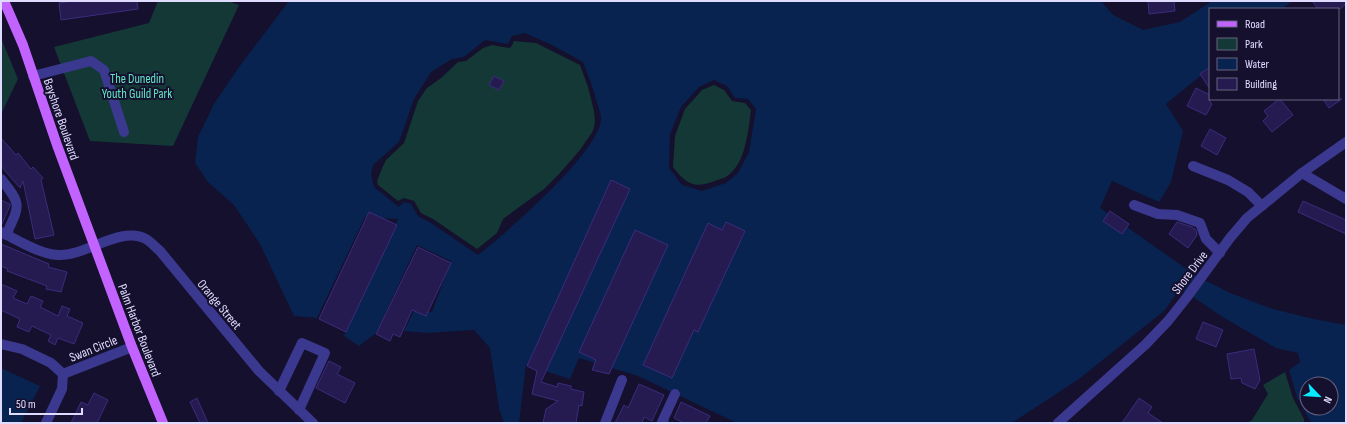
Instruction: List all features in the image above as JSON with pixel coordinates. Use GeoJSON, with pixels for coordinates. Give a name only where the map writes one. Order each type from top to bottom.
{"type":"FeatureCollection","features":[{"type":"Feature","properties":{"kind":"main road","name":"Bayshore Boulevard"},"geometry":{"type":"LineString","coordinates":[[4,1],[23,45],[57,145],[95,246]]}},
{"type":"Feature","properties":{"kind":"main road","name":"Palm Harbor Boulevard"},"geometry":{"type":"LineString","coordinates":[[95,246],[132,347],[163,423]]}},
{"type":"Feature","properties":{"kind":"street"},"geometry":{"type":"LineString","coordinates":[[34,76],[91,61],[95,63],[104,70],[124,132]]}},
{"type":"Feature","properties":{"kind":"street","name":"Shore Drive"},"geometry":{"type":"LineString","coordinates":[[1058,423],[1145,346],[1168,321],[1230,238],[1247,218],[1302,173],[1346,142]]}},
{"type":"Feature","properties":{"kind":"street"},"geometry":{"type":"LineString","coordinates":[[1193,166],[1228,180],[1248,192],[1262,206]]}},
{"type":"Feature","properties":{"kind":"street"},"geometry":{"type":"LineString","coordinates":[[1302,173],[1346,199]]}},
{"type":"Feature","properties":{"kind":"street"},"geometry":{"type":"LineString","coordinates":[[1,179],[12,192],[17,202],[16,212],[3,233]]}},
{"type":"Feature","properties":{"kind":"street"},"geometry":{"type":"LineString","coordinates":[[1134,205],[1158,214],[1177,215],[1200,223],[1206,240],[1220,253]]}},
{"type":"Feature","properties":{"kind":"street","name":"Orange Street"},"geometry":{"type":"LineString","coordinates":[[3,233],[44,253],[57,255],[69,255],[126,235],[138,236],[146,239],[153,244],[259,371],[313,423]]}},
{"type":"Feature","properties":{"kind":"street"},"geometry":{"type":"LineString","coordinates":[[279,391],[302,343],[325,353],[299,410]]}},
{"type":"Feature","properties":{"kind":"street","name":"Swan Circle"},"geometry":{"type":"LineString","coordinates":[[1,344],[22,349],[51,362],[63,374],[62,389],[46,423]]}},
{"type":"Feature","properties":{"kind":"street","name":"Swan Circle"},"geometry":{"type":"LineString","coordinates":[[63,374],[132,347]]}},
{"type":"Feature","properties":{"kind":"street"},"geometry":{"type":"LineString","coordinates":[[605,423],[622,380]]}},
{"type":"Feature","properties":{"kind":"street"},"geometry":{"type":"LineString","coordinates":[[664,423],[662,422],[675,394]]}},
{"type":"Feature","properties":{"kind":"green space","name":"The Dunedin Youth Guild Park"},"geometry":{"type":"Polygon","coordinates":[[[158,1],[228,1],[239,5],[173,146],[90,141],[54,47],[149,23],[158,1]]]}},
{"type":"Feature","properties":{"kind":"green space"},"geometry":{"type":"Polygon","coordinates":[[[1,38],[18,79],[1,114],[1,38]]]}},
{"type":"Feature","properties":{"kind":"green space"},"geometry":{"type":"Polygon","coordinates":[[[514,41],[536,43],[580,65],[588,87],[595,122],[593,131],[580,150],[559,174],[544,189],[503,219],[497,233],[477,249],[433,219],[421,213],[414,201],[404,198],[398,201],[378,185],[377,181],[386,160],[404,143],[418,101],[427,88],[441,78],[458,62],[466,61],[483,48],[492,45],[509,48],[514,41]]]}},
{"type":"Feature","properties":{"kind":"green space"},"geometry":{"type":"Polygon","coordinates":[[[714,85],[724,90],[732,101],[745,103],[751,110],[747,137],[742,156],[733,171],[726,177],[699,185],[685,180],[673,167],[675,136],[685,109],[702,90],[714,85]]]}},
{"type":"Feature","properties":{"kind":"green space"},"geometry":{"type":"Polygon","coordinates":[[[1285,372],[1293,398],[1299,409],[1299,416],[1302,416],[1304,423],[1247,423],[1252,420],[1268,394],[1263,385],[1285,372]]]}},
{"type":"Feature","properties":{"kind":"water"},"geometry":{"type":"Polygon","coordinates":[[[289,1],[1101,1],[1113,15],[1143,30],[1180,22],[1212,1],[1292,1],[1283,8],[1209,8],[1209,69],[1166,104],[1183,131],[1171,182],[1159,202],[1112,181],[1100,208],[1195,275],[1230,293],[1273,309],[1346,325],[1346,423],[1311,423],[1307,416],[1339,416],[1339,376],[1299,376],[1299,401],[1289,370],[1300,362],[1298,353],[1276,348],[1221,316],[1183,290],[1176,294],[1165,310],[1079,379],[1012,423],[737,423],[638,376],[579,358],[570,379],[526,365],[519,423],[504,423],[499,408],[490,348],[474,330],[427,333],[404,331],[415,309],[432,312],[451,261],[417,245],[376,333],[359,346],[344,336],[398,219],[365,217],[317,318],[294,316],[260,244],[234,205],[208,182],[195,163],[198,137],[214,104],[239,67],[289,1]],[[525,33],[512,36],[508,44],[485,40],[464,57],[452,59],[431,72],[414,99],[399,142],[373,165],[371,175],[374,187],[399,207],[404,202],[411,204],[418,216],[431,223],[478,255],[550,191],[586,150],[597,132],[601,118],[600,112],[583,62],[552,45],[525,33]],[[714,80],[699,87],[681,107],[670,134],[669,168],[682,185],[702,191],[726,183],[738,173],[749,152],[756,109],[748,99],[735,98],[727,86],[714,80]]]}},
{"type":"Feature","properties":{"kind":"water"},"geometry":{"type":"Polygon","coordinates":[[[1,368],[40,386],[21,423],[1,423],[1,368]]]}},
{"type":"Feature","properties":{"kind":"building"},"geometry":{"type":"Polygon","coordinates":[[[74,1],[137,1],[138,9],[61,20],[59,3],[74,1]]]}},
{"type":"Feature","properties":{"kind":"building"},"geometry":{"type":"Polygon","coordinates":[[[1148,1],[1174,1],[1175,11],[1149,14],[1148,1]]]}},
{"type":"Feature","properties":{"kind":"building"},"geometry":{"type":"Polygon","coordinates":[[[1312,1],[1346,1],[1346,4],[1340,9],[1317,8],[1312,1]]]}},
{"type":"Feature","properties":{"kind":"building"},"geometry":{"type":"Polygon","coordinates":[[[1209,68],[1209,88],[1200,74],[1209,68]]]}},
{"type":"Feature","properties":{"kind":"building"},"geometry":{"type":"Polygon","coordinates":[[[494,76],[504,81],[499,90],[489,85],[494,76]]]}},
{"type":"Feature","properties":{"kind":"building"},"geometry":{"type":"Polygon","coordinates":[[[1196,88],[1209,94],[1209,100],[1212,104],[1206,115],[1187,106],[1196,88]]]}},
{"type":"Feature","properties":{"kind":"building"},"geometry":{"type":"Polygon","coordinates":[[[1342,99],[1329,108],[1324,100],[1342,99]]]}},
{"type":"Feature","properties":{"kind":"building"},"geometry":{"type":"Polygon","coordinates":[[[1278,100],[1281,100],[1293,115],[1272,132],[1263,121],[1268,116],[1264,111],[1278,100]]]}},
{"type":"Feature","properties":{"kind":"building"},"geometry":{"type":"Polygon","coordinates":[[[1210,129],[1226,138],[1217,155],[1201,146],[1210,129]]]}},
{"type":"Feature","properties":{"kind":"building"},"geometry":{"type":"Polygon","coordinates":[[[1,138],[16,155],[18,153],[31,169],[33,167],[43,178],[41,180],[54,235],[35,239],[23,181],[20,188],[1,166],[1,138]]]}},
{"type":"Feature","properties":{"kind":"building"},"geometry":{"type":"Polygon","coordinates":[[[611,180],[630,189],[541,382],[557,387],[558,383],[571,386],[571,389],[584,392],[582,406],[579,405],[576,423],[543,423],[546,409],[558,401],[532,394],[537,371],[527,366],[611,180]]]}},
{"type":"Feature","properties":{"kind":"building"},"geometry":{"type":"Polygon","coordinates":[[[1,200],[10,204],[10,206],[1,226],[1,200]]]}},
{"type":"Feature","properties":{"kind":"building"},"geometry":{"type":"Polygon","coordinates":[[[1303,201],[1346,220],[1346,234],[1298,212],[1303,201]]]}},
{"type":"Feature","properties":{"kind":"building"},"geometry":{"type":"Polygon","coordinates":[[[1110,211],[1129,224],[1122,234],[1103,221],[1110,211]]]}},
{"type":"Feature","properties":{"kind":"building"},"geometry":{"type":"Polygon","coordinates":[[[369,212],[397,225],[346,332],[319,319],[369,212]]]}},
{"type":"Feature","properties":{"kind":"building"},"geometry":{"type":"Polygon","coordinates":[[[726,222],[745,231],[698,332],[694,330],[672,378],[643,365],[708,223],[722,230],[726,222]]]}},
{"type":"Feature","properties":{"kind":"building"},"geometry":{"type":"Polygon","coordinates":[[[1177,222],[1192,227],[1196,230],[1197,235],[1188,248],[1169,234],[1177,222]]]}},
{"type":"Feature","properties":{"kind":"building"},"geometry":{"type":"Polygon","coordinates":[[[635,230],[668,245],[609,374],[592,370],[596,360],[579,352],[635,230]]]}},
{"type":"Feature","properties":{"kind":"building"},"geometry":{"type":"Polygon","coordinates":[[[1,244],[49,264],[48,267],[67,272],[61,292],[46,289],[47,286],[7,271],[8,269],[1,266],[1,244]]]}},
{"type":"Feature","properties":{"kind":"building"},"geometry":{"type":"Polygon","coordinates":[[[418,247],[451,263],[426,316],[412,310],[400,337],[393,334],[390,341],[376,334],[418,247]]]}},
{"type":"Feature","properties":{"kind":"building"},"geometry":{"type":"Polygon","coordinates":[[[1,284],[17,291],[13,298],[27,304],[31,296],[43,301],[40,307],[58,316],[62,306],[70,309],[67,316],[83,323],[74,344],[58,338],[55,345],[48,341],[51,335],[32,326],[29,332],[17,327],[20,319],[1,310],[1,284]]]}},
{"type":"Feature","properties":{"kind":"building"},"geometry":{"type":"Polygon","coordinates":[[[1203,322],[1223,330],[1216,347],[1196,339],[1203,322]]]}},
{"type":"Feature","properties":{"kind":"building"},"geometry":{"type":"Polygon","coordinates":[[[1254,349],[1260,380],[1255,389],[1242,383],[1241,378],[1231,379],[1227,354],[1254,349]]]}},
{"type":"Feature","properties":{"kind":"building"},"geometry":{"type":"Polygon","coordinates":[[[329,361],[341,367],[337,374],[355,383],[345,403],[316,388],[329,361]]]}},
{"type":"Feature","properties":{"kind":"building"},"geometry":{"type":"Polygon","coordinates":[[[639,384],[664,395],[652,421],[644,417],[642,423],[615,423],[624,405],[628,408],[639,384]]]}},
{"type":"Feature","properties":{"kind":"building"},"geometry":{"type":"Polygon","coordinates":[[[94,393],[108,400],[97,423],[71,423],[81,402],[88,405],[94,393]]]}},
{"type":"Feature","properties":{"kind":"building"},"geometry":{"type":"Polygon","coordinates":[[[197,398],[208,423],[200,423],[190,402],[197,398]]]}},
{"type":"Feature","properties":{"kind":"building"},"geometry":{"type":"Polygon","coordinates":[[[1139,398],[1152,407],[1148,413],[1163,423],[1122,423],[1139,398]]]}},
{"type":"Feature","properties":{"kind":"building"},"geometry":{"type":"Polygon","coordinates":[[[681,402],[710,416],[706,423],[684,423],[674,418],[681,402]]]}}]}
